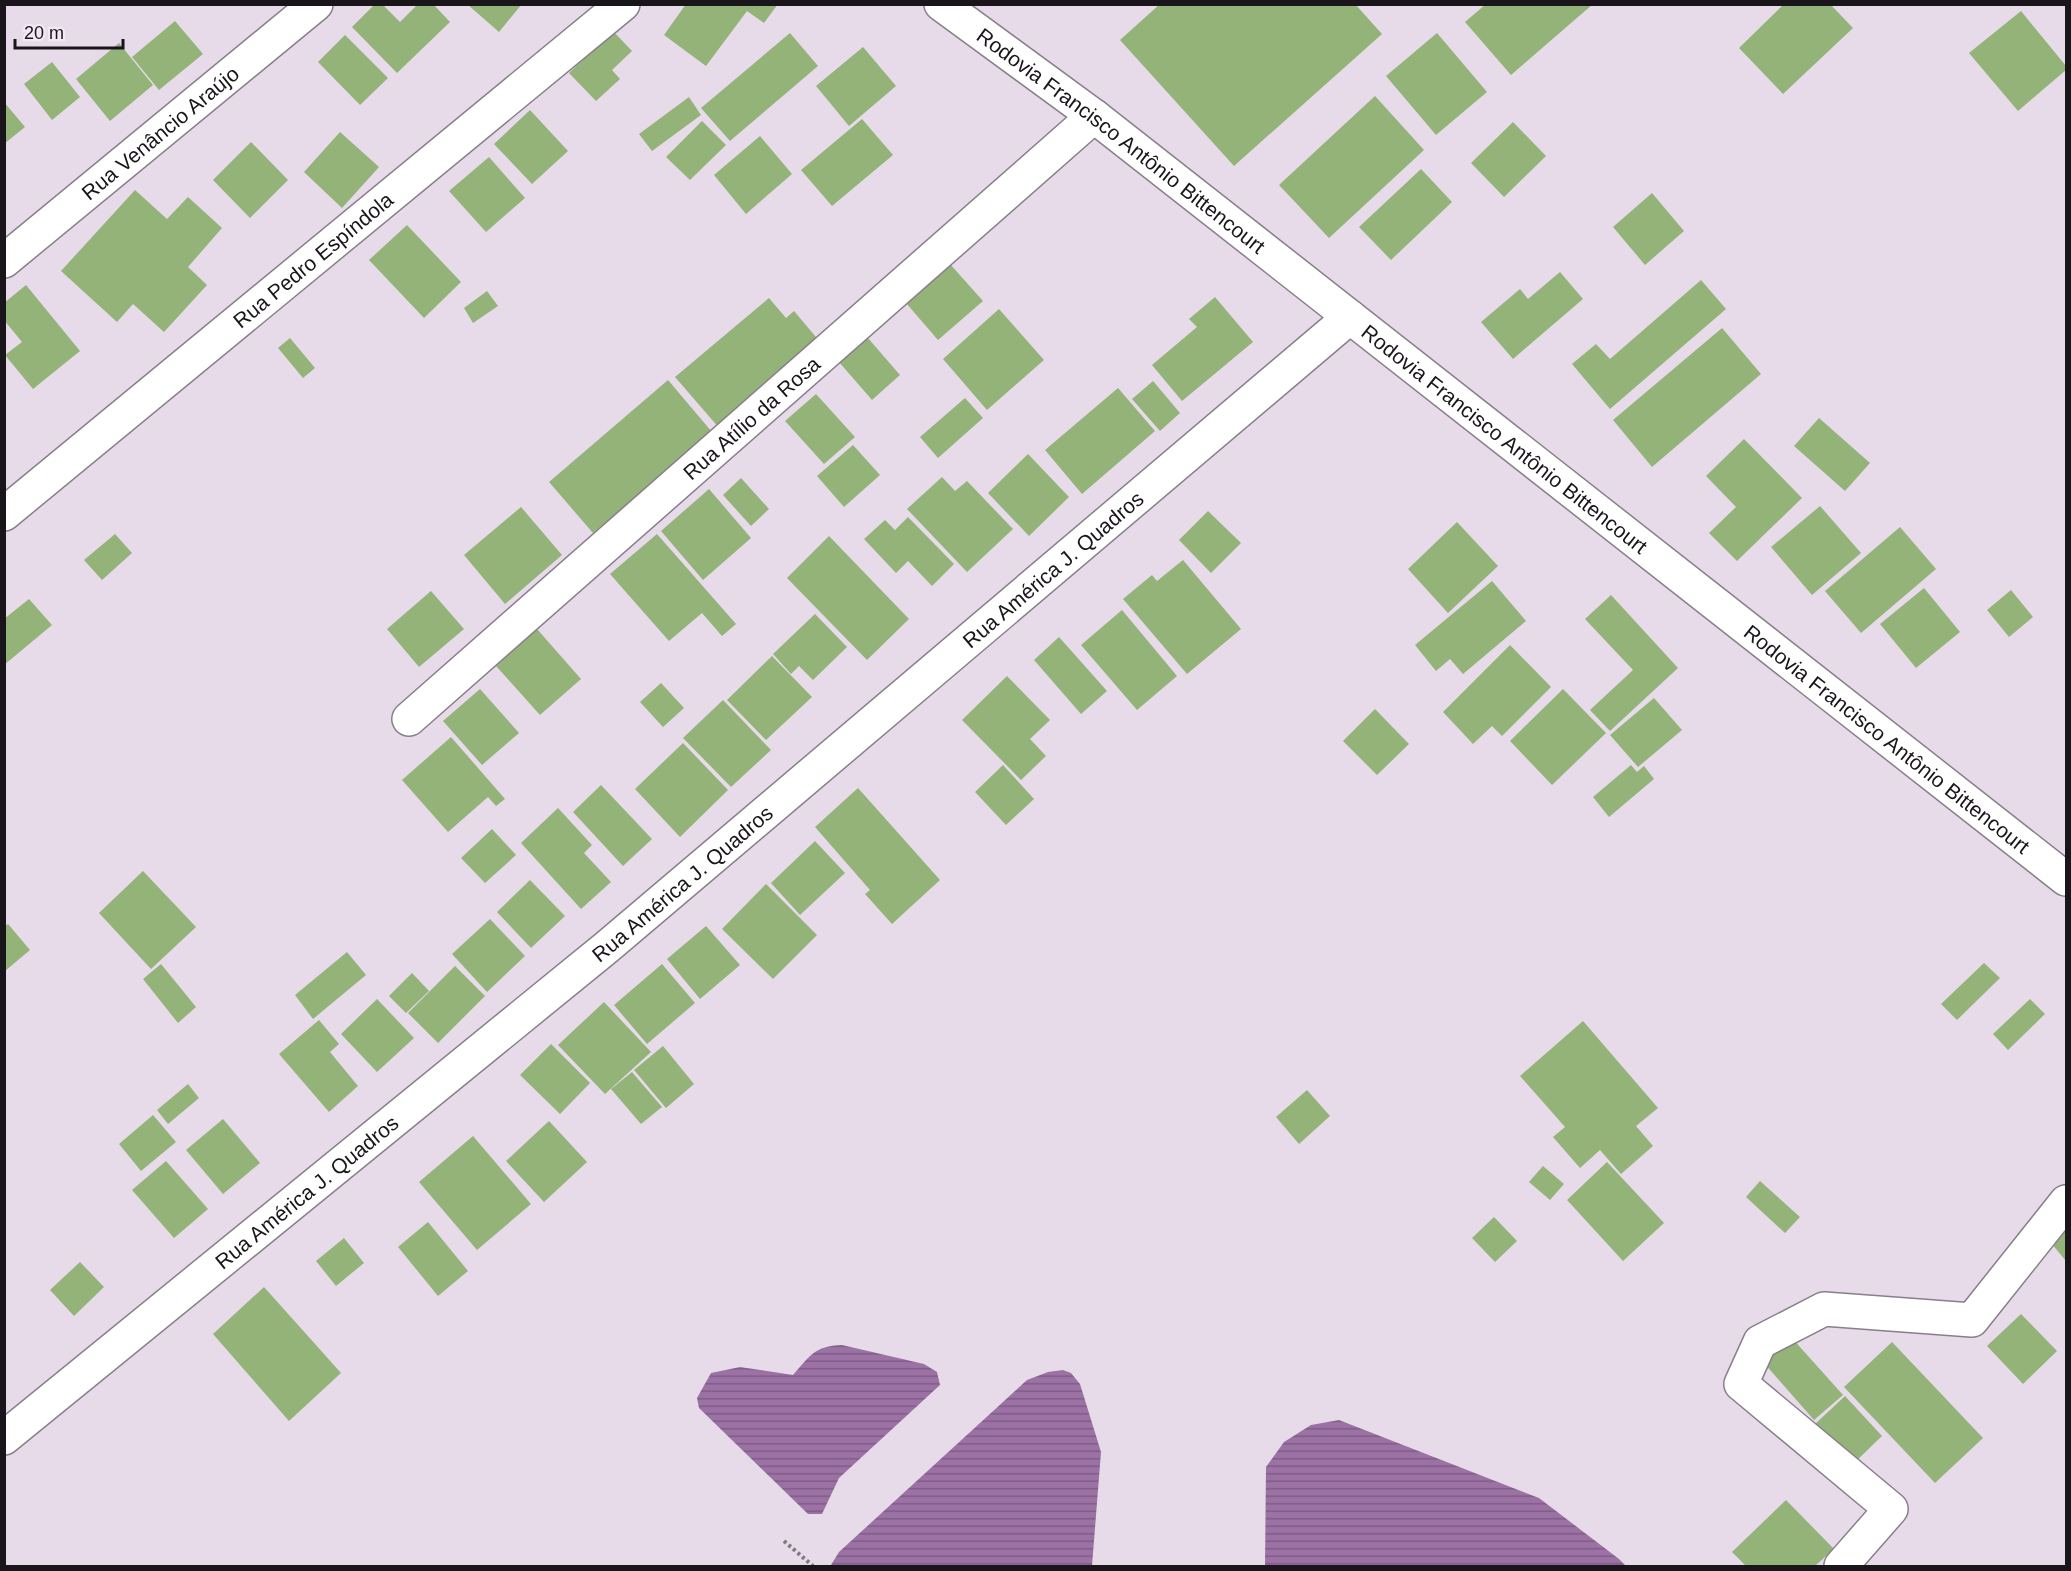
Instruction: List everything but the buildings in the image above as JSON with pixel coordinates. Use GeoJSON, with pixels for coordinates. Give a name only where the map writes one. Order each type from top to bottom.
{"type":"FeatureCollection","features":[{"type":"Feature","properties":{"kind":"street","name":"Rua Venâncio Araújo"},"geometry":{"type":"LineString","coordinates":[[4,261],[316,4]]}},
{"type":"Feature","properties":{"kind":"street","name":"Rua Pedro Espíndola"},"geometry":{"type":"LineString","coordinates":[[4,514],[623,4]]}},
{"type":"Feature","properties":{"kind":"street","name":"Rodovia Francisco Antônio Bittencourt"},"geometry":{"type":"LineString","coordinates":[[941,4],[1094,116],[2067,879]]}},
{"type":"Feature","properties":{"kind":"street","name":"Rua Atílio da Rosa"},"geometry":{"type":"LineString","coordinates":[[409,719],[1094,116]]}},
{"type":"Feature","properties":{"kind":"street","name":"Rua América J. Quadros"},"geometry":{"type":"LineString","coordinates":[[4,1438],[598,955],[1350,316]]}},
{"type":"Feature","properties":{"kind":"street"},"geometry":{"type":"LineString","coordinates":[[1841,1566],[1891,1509],[1741,1384],[1760,1342],[1824,1309],[1972,1320],[2067,1202]]}},
{"type":"Feature","properties":{"kind":"path"},"geometry":{"type":"LineString","coordinates":[[784,1541],[813,1566]]}},
{"type":"Feature","properties":{"kind":"shaded area"},"geometry":{"type":"Polygon","coordinates":[[[842,1345],[924,1364],[937,1372],[940,1385],[839,1478],[822,1514],[808,1514],[699,1408],[697,1398],[711,1373],[740,1367],[793,1375],[813,1353],[825,1347],[842,1345]]]}},
{"type":"Feature","properties":{"kind":"shaded area"},"geometry":{"type":"Polygon","coordinates":[[[1063,1370],[1071,1373],[1080,1384],[1101,1452],[1092,1566],[831,1565],[839,1552],[1027,1380],[1048,1372],[1063,1370]]]}},
{"type":"Feature","properties":{"kind":"shaded area"},"geometry":{"type":"Polygon","coordinates":[[[1339,1420],[1539,1498],[1626,1566],[1265,1566],[1266,1467],[1284,1442],[1311,1425],[1339,1420]]]}}]}
